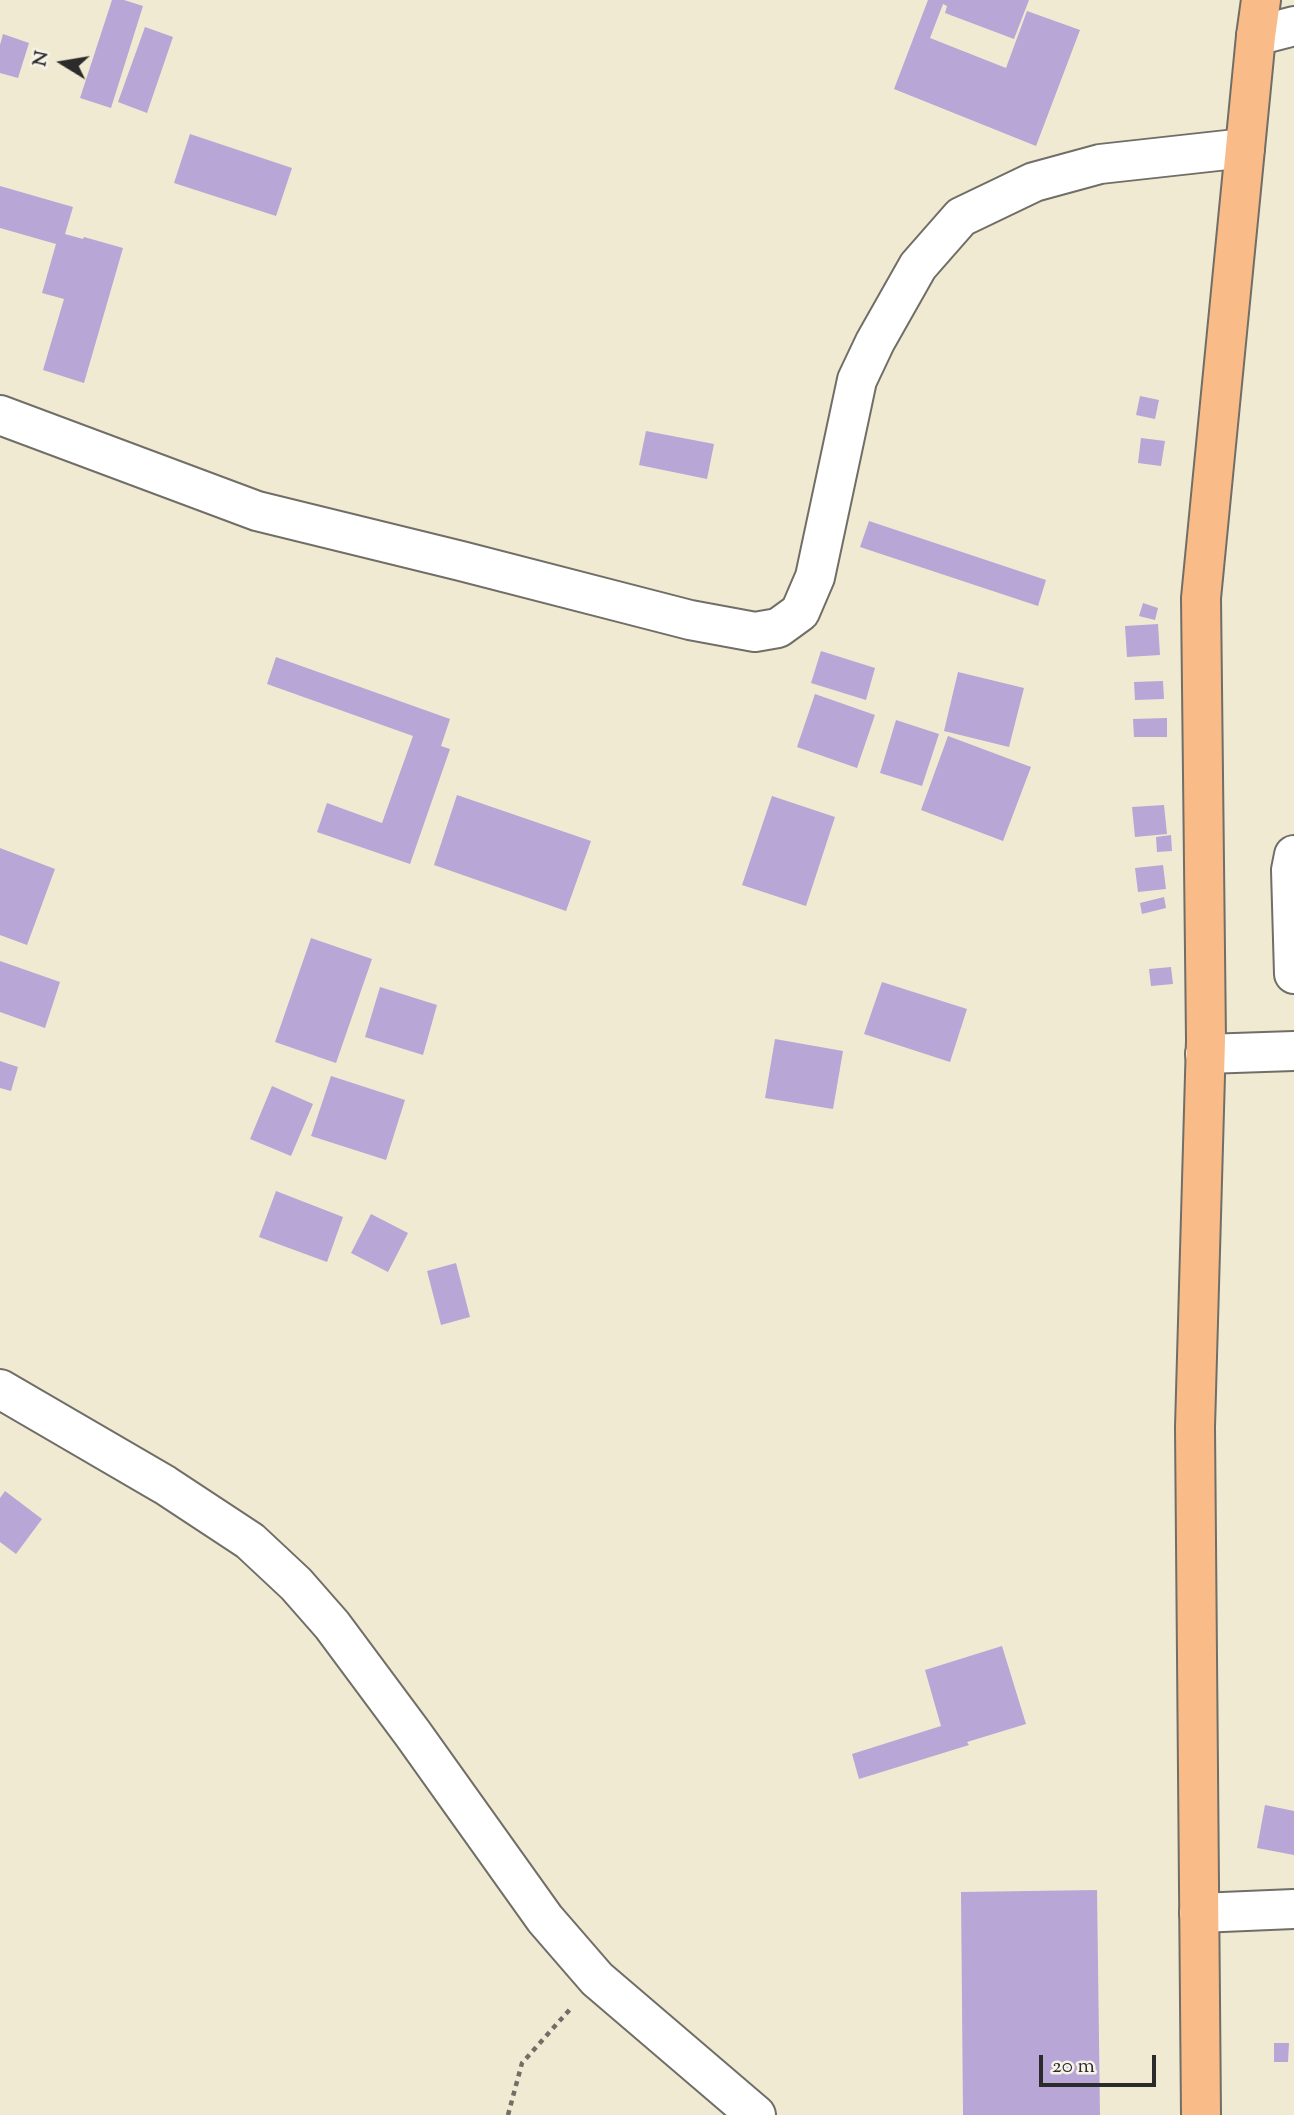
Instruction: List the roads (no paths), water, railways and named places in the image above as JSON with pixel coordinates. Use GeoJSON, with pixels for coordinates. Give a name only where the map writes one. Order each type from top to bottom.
{"type":"FeatureCollection","features":[{"type":"Feature","properties":{"kind":"main road"},"geometry":{"type":"LineString","coordinates":[[1201,2115],[1195,1427],[1205,1054],[1201,598],[1259,18]]}},
{"type":"Feature","properties":{"kind":"street"},"geometry":{"type":"LineString","coordinates":[[1259,18],[1294,26]]}},
{"type":"Feature","properties":{"kind":"street"},"geometry":{"type":"LineString","coordinates":[[0,415],[257,511],[691,621],[755,632],[778,628],[800,612],[815,577],[858,380],[875,342],[918,266],[961,217],[1034,182],[1101,164],[1245,148]]}},
{"type":"Feature","properties":{"kind":"street"},"geometry":{"type":"LineString","coordinates":[[1294,855],[1291,870],[1294,974]]}},
{"type":"Feature","properties":{"kind":"street"},"geometry":{"type":"LineString","coordinates":[[1205,1054],[1294,1051]]}},
{"type":"Feature","properties":{"kind":"street"},"geometry":{"type":"LineString","coordinates":[[0,1389],[165,1485],[250,1541],[296,1584],[332,1625],[545,1919],[597,1979],[756,2115]]}},
{"type":"Feature","properties":{"kind":"street"},"geometry":{"type":"LineString","coordinates":[[1199,1913],[1294,1909]]}}]}
